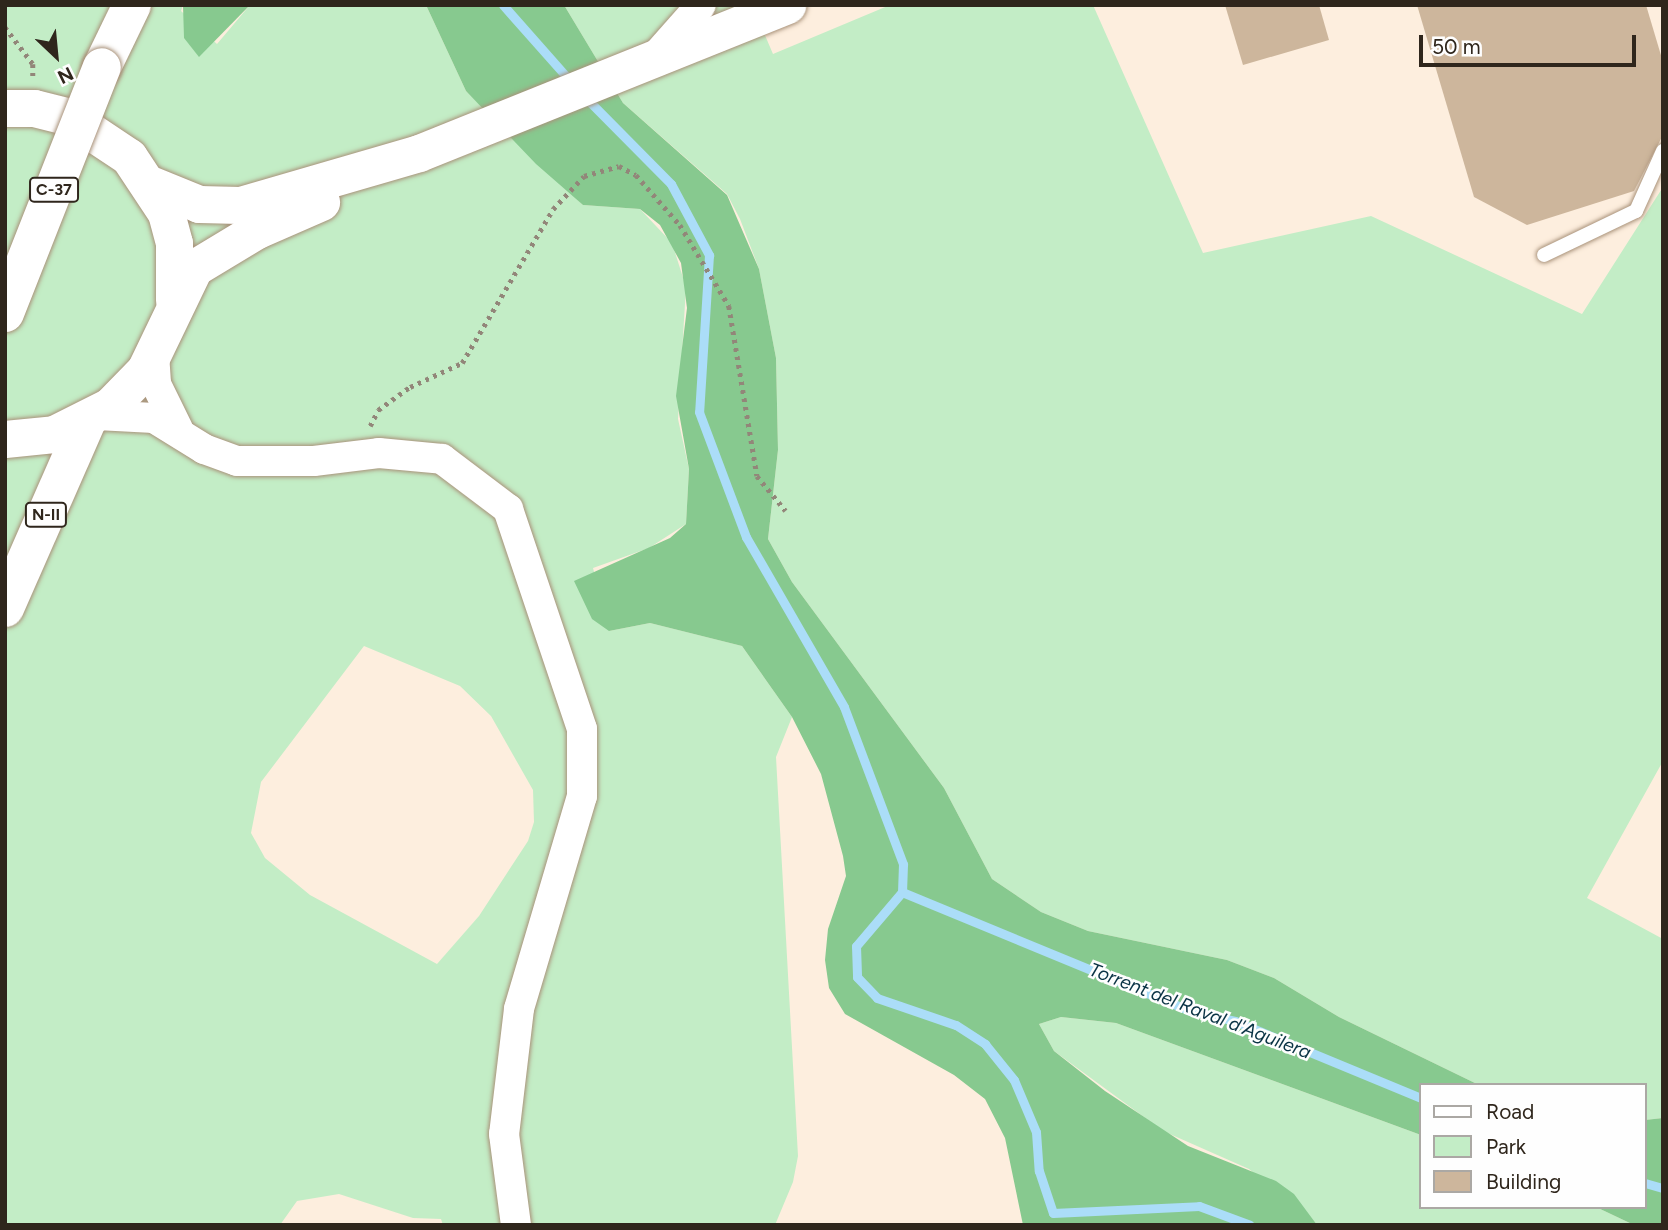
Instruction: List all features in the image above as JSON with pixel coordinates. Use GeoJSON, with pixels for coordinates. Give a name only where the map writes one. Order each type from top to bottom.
{"type":"FeatureCollection","features":[{"type":"Feature","properties":{"kind":"highway","name":"C-37"},"geometry":{"type":"LineString","coordinates":[[5,313],[102,67],[132,5]]}},
{"type":"Feature","properties":{"kind":"highway","name":"N-II"},"geometry":{"type":"LineString","coordinates":[[5,608],[92,418]]}},
{"type":"Feature","properties":{"kind":"street"},"geometry":{"type":"LineString","coordinates":[[652,60],[701,5]]}},
{"type":"Feature","properties":{"kind":"street","name":"N-II"},"geometry":{"type":"LineString","coordinates":[[20,108],[101,133],[152,185],[199,204],[240,205],[419,153],[607,80],[751,14],[787,5]]}},
{"type":"Feature","properties":{"kind":"street","name":"N-II"},"geometry":{"type":"LineString","coordinates":[[5,439],[54,434],[92,418],[130,388],[154,354],[173,306],[194,268],[220,250],[419,153]]}},
{"type":"Feature","properties":{"kind":"street","name":"N-II"},"geometry":{"type":"LineString","coordinates":[[152,185],[174,243],[173,306]]}},
{"type":"Feature","properties":{"kind":"street"},"geometry":{"type":"LineString","coordinates":[[154,354],[156,384],[178,429]]}},
{"type":"Feature","properties":{"kind":"street"},"geometry":{"type":"LineString","coordinates":[[92,418],[154,418],[178,429],[204,449],[237,461],[368,455],[442,459],[508,509],[582,729],[582,796],[519,1009],[504,1134],[516,1225]]}},
{"type":"Feature","properties":{"kind":"lane"},"geometry":{"type":"LineString","coordinates":[[1544,254],[1636,211],[1663,151]]}},
{"type":"Feature","properties":{"kind":"path"},"geometry":{"type":"LineString","coordinates":[[5,27],[33,64],[20,108]]}},
{"type":"Feature","properties":{"kind":"path"},"geometry":{"type":"LineString","coordinates":[[368,455],[377,410],[462,363],[553,209],[584,176],[619,166],[636,175],[680,225],[729,306],[757,475],[786,511]]}},
{"type":"Feature","properties":{"kind":"green space"},"geometry":{"type":"Polygon","coordinates":[[[5,5],[183,5],[181,11],[217,44],[250,5],[426,5],[466,91],[583,205],[640,209],[672,243],[686,287],[678,419],[689,469],[686,524],[649,548],[593,568],[609,631],[650,623],[742,646],[792,717],[776,757],[798,1156],[793,1182],[775,1225],[443,1225],[441,1219],[413,1218],[339,1194],[297,1201],[280,1225],[5,1225],[5,5]],[[364,646],[261,782],[251,833],[265,858],[310,895],[437,964],[479,916],[528,841],[534,822],[533,790],[491,716],[460,686],[364,646]]]}},
{"type":"Feature","properties":{"kind":"green space"},"geometry":{"type":"Polygon","coordinates":[[[183,5],[250,5],[199,57],[184,38],[183,5]]]}},
{"type":"Feature","properties":{"kind":"green space"},"geometry":{"type":"Polygon","coordinates":[[[426,5],[564,5],[623,103],[727,195],[759,269],[776,358],[778,450],[768,539],[792,582],[944,788],[992,879],[1041,912],[1088,931],[1227,960],[1274,978],[1339,1017],[1475,1083],[1420,1083],[1420,1135],[1116,1023],[1061,1017],[1039,1024],[1054,1051],[1105,1091],[1188,1146],[1276,1181],[1294,1194],[1317,1225],[1023,1225],[1005,1138],[985,1099],[954,1075],[845,1014],[829,988],[825,960],[828,929],[846,876],[843,856],[821,774],[792,717],[742,646],[650,623],[609,631],[592,619],[574,581],[670,538],[686,524],[689,469],[676,396],[687,308],[681,263],[660,225],[640,209],[583,205],[536,164],[466,91],[426,5]]]}},
{"type":"Feature","properties":{"kind":"green space"},"geometry":{"type":"Polygon","coordinates":[[[564,5],[752,5],[773,54],[890,5],[1093,5],[1203,253],[1371,216],[1582,314],[1663,187],[1663,761],[1587,898],[1663,939],[1663,1118],[1647,1120],[1647,1083],[1475,1083],[1339,1017],[1274,978],[1227,960],[1088,931],[1041,912],[992,879],[944,788],[792,582],[768,539],[778,450],[776,358],[759,269],[740,219],[727,194],[623,103],[564,5]]]}},
{"type":"Feature","properties":{"kind":"green space"},"geometry":{"type":"Polygon","coordinates":[[[1061,1017],[1116,1023],[1420,1135],[1420,1209],[1600,1209],[1634,1225],[1317,1225],[1249,1169],[1163,1131],[1054,1051],[1039,1024],[1061,1017]]]}},
{"type":"Feature","properties":{"kind":"green space"},"geometry":{"type":"Polygon","coordinates":[[[1663,1118],[1663,1225],[1634,1225],[1600,1209],[1647,1209],[1647,1120],[1663,1118]]]}},
{"type":"Feature","properties":{"kind":"building"},"geometry":{"type":"Polygon","coordinates":[[[1225,5],[1319,5],[1329,40],[1243,65],[1225,5]]]}},
{"type":"Feature","properties":{"kind":"building"},"geometry":{"type":"Polygon","coordinates":[[[1417,5],[1646,5],[1663,62],[1663,135],[1634,191],[1527,225],[1474,197],[1417,5]]]}},
{"type":"Feature","properties":{"kind":"waterway"},"geometry":{"type":"LineString","coordinates":[[503,5],[572,83]]}},
{"type":"Feature","properties":{"kind":"waterway"},"geometry":{"type":"LineString","coordinates":[[584,96],[671,184],[709,255],[699,412],[746,537],[844,707],[903,864],[902,892]]}},
{"type":"Feature","properties":{"kind":"waterway"},"geometry":{"type":"LineString","coordinates":[[902,892],[856,946],[857,977],[877,998],[956,1025],[985,1044],[1014,1080],[1036,1132],[1039,1171],[1053,1213],[1199,1206],[1250,1225]]}},
{"type":"Feature","properties":{"kind":"waterway","name":"Torrent del Raval d'Aguilera"},"geometry":{"type":"LineString","coordinates":[[902,892],[1191,1011],[1235,1021],[1420,1098]]}},
{"type":"Feature","properties":{"kind":"waterway","name":"Torrent del Raval d'Aguilera"},"geometry":{"type":"LineString","coordinates":[[1647,1184],[1663,1188]]}}]}
